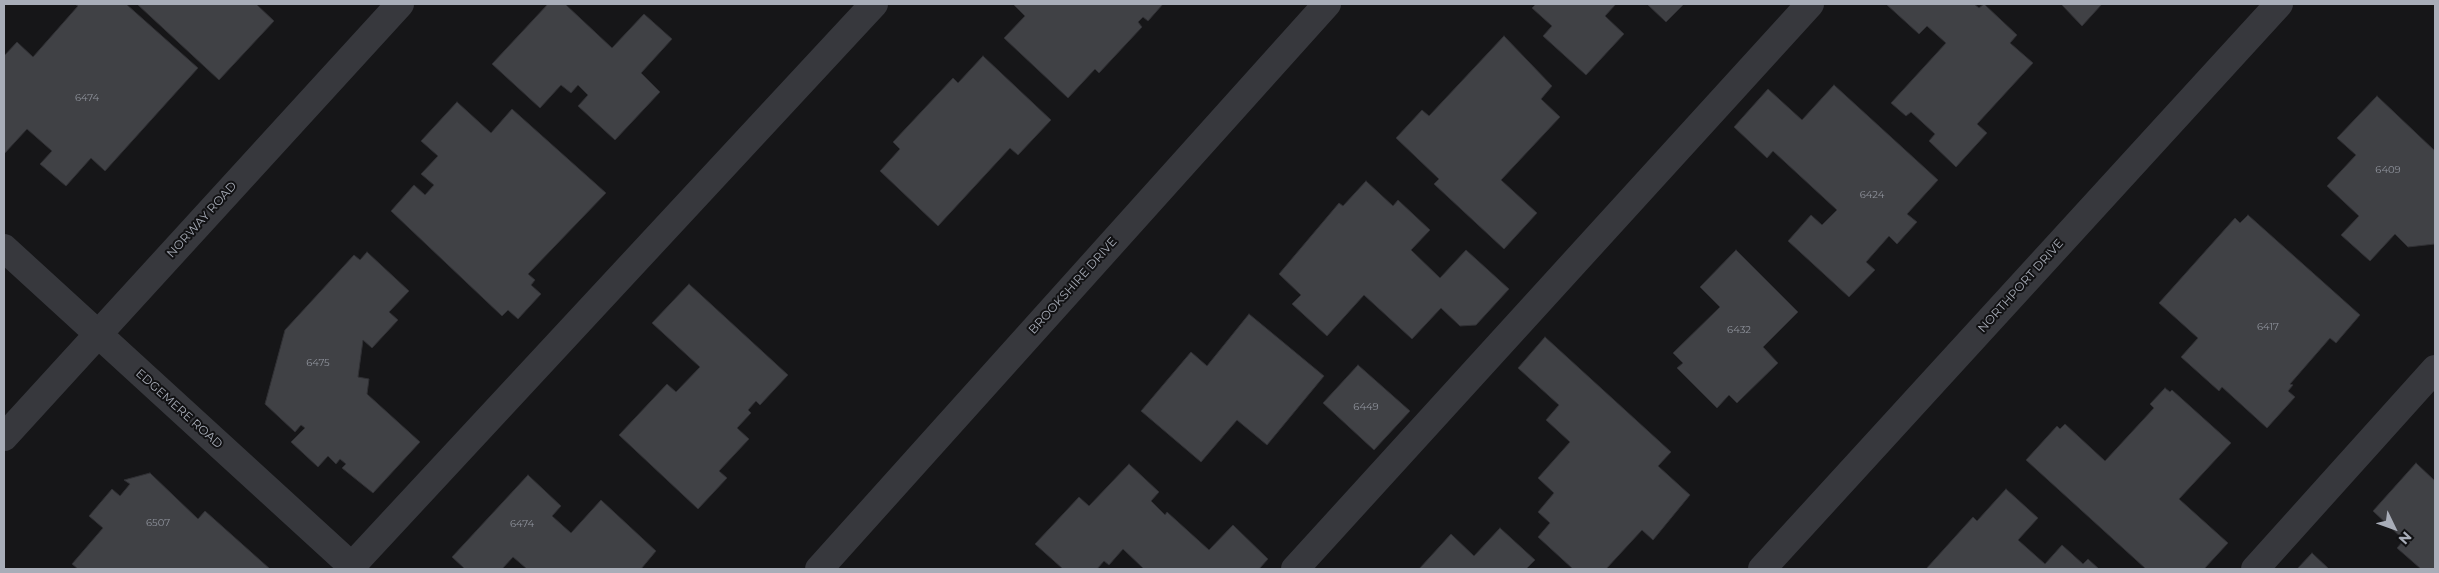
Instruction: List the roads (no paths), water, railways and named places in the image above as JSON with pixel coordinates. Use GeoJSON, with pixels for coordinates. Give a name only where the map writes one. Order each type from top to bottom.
{"type":"FeatureCollection","features":[{"type":"Feature","properties":{"kind":"street","name":"NORWAY ROAD"},"geometry":{"type":"LineString","coordinates":[[4,436],[400,4]]}},
{"type":"Feature","properties":{"kind":"street"},"geometry":{"type":"LineString","coordinates":[[352,568],[874,4]]}},
{"type":"Feature","properties":{"kind":"street","name":"BROOKSHIRE DRIVE"},"geometry":{"type":"LineString","coordinates":[[819,569],[1328,4]]}},
{"type":"Feature","properties":{"kind":"street"},"geometry":{"type":"LineString","coordinates":[[1295,569],[1810,4]]}},
{"type":"Feature","properties":{"kind":"street","name":"NORTHPORT DRIVE"},"geometry":{"type":"LineString","coordinates":[[1762,569],[2279,4]]}},
{"type":"Feature","properties":{"kind":"street","name":"EDGEMERE ROAD"},"geometry":{"type":"LineString","coordinates":[[4,248],[352,568]]}},
{"type":"Feature","properties":{"kind":"street"},"geometry":{"type":"LineString","coordinates":[[2255,569],[2435,369]]}}]}
